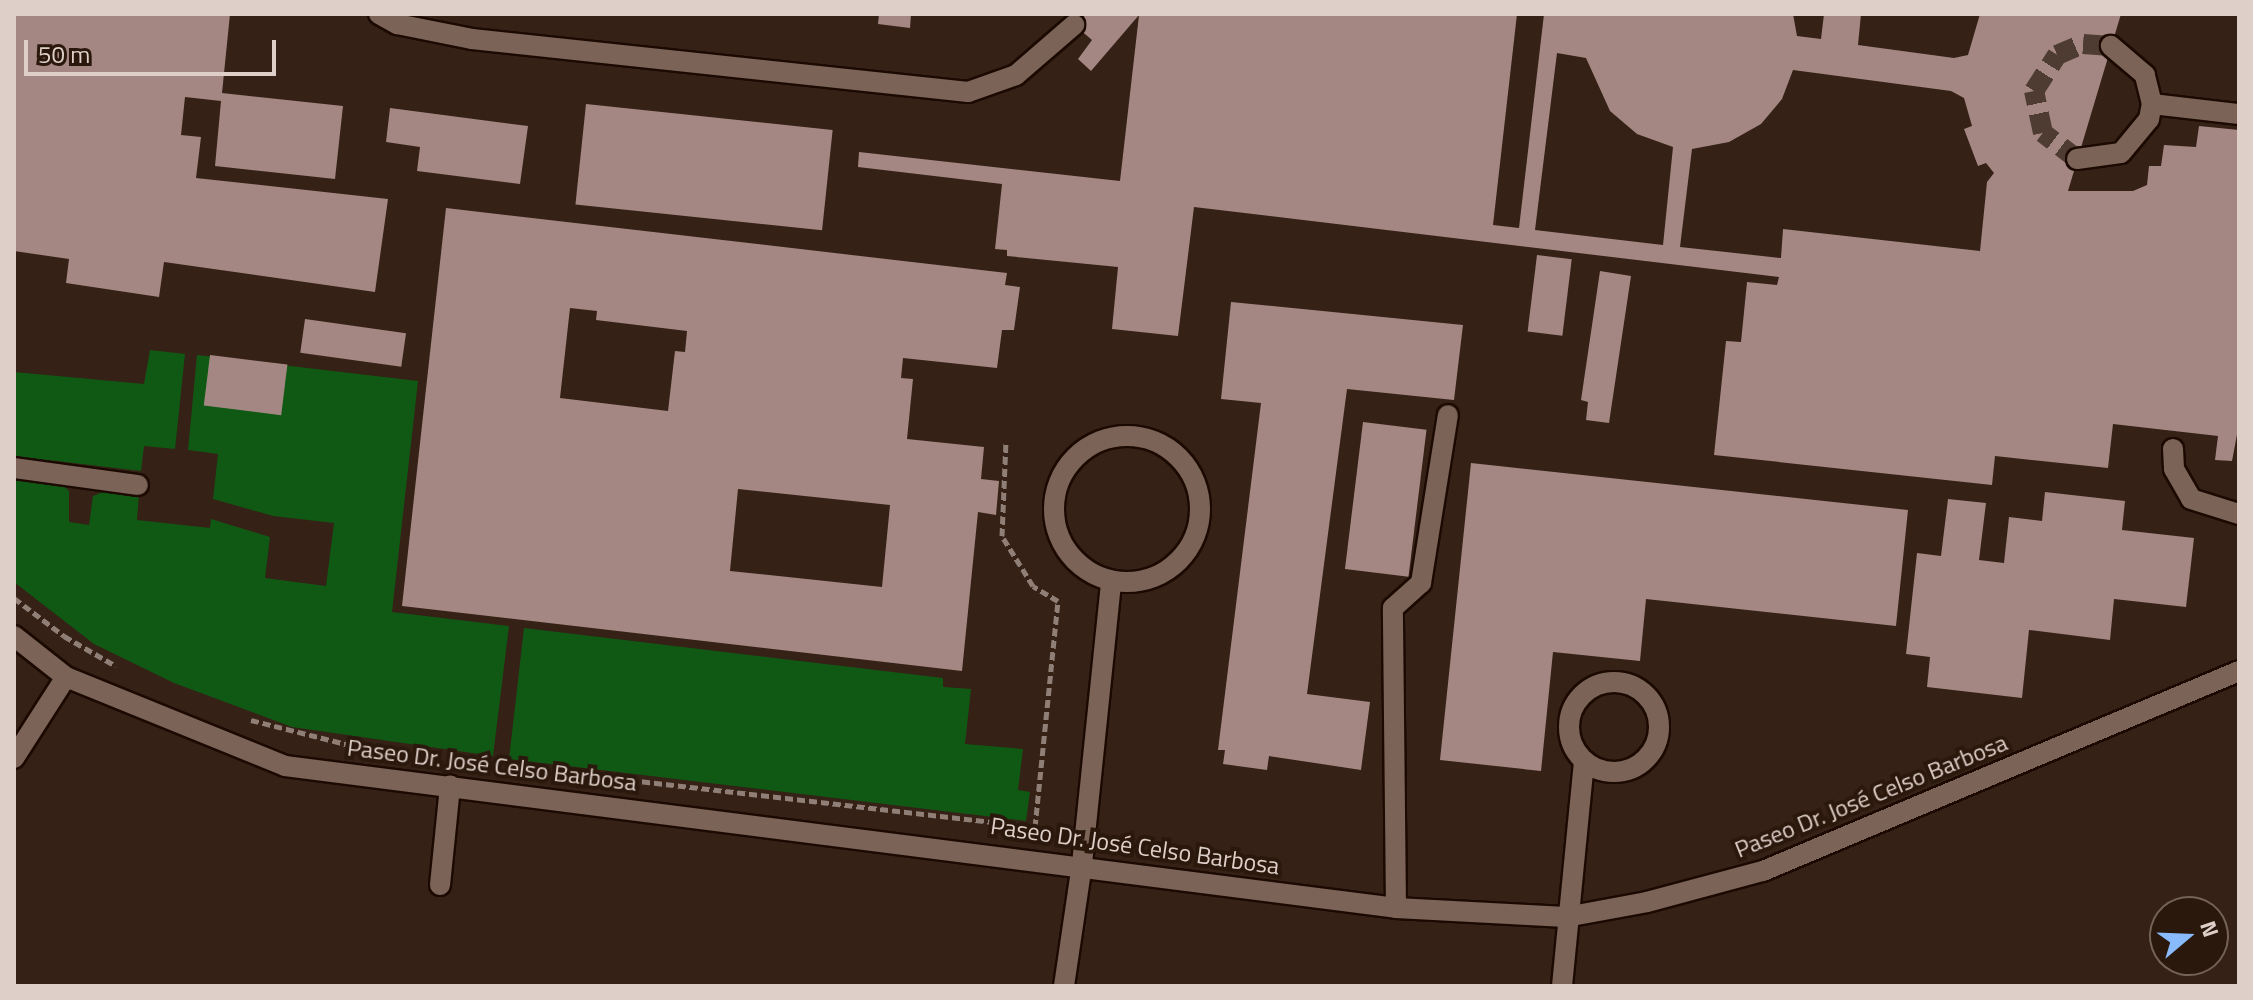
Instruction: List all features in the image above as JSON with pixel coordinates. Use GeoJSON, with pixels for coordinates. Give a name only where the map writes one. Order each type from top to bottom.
{"type":"FeatureCollection","features":[{"type":"Feature","properties":{"kind":"street"},"geometry":{"type":"LineString","coordinates":[[379,14],[397,24],[472,39],[953,92],[984,89],[1016,75],[1074,25]]}},
{"type":"Feature","properties":{"kind":"street"},"geometry":{"type":"LineString","coordinates":[[2077,159],[2121,153],[2142,133],[2152,104],[2136,62],[2111,46]]}},
{"type":"Feature","properties":{"kind":"street"},"geometry":{"type":"LineString","coordinates":[[2152,104],[2239,114]]}},
{"type":"Feature","properties":{"kind":"street"},"geometry":{"type":"LineString","coordinates":[[1396,908],[1393,608],[1421,583],[1448,415]]}},
{"type":"Feature","properties":{"kind":"street"},"geometry":{"type":"LineString","coordinates":[[1138,437],[1170,449],[1188,469],[1200,507],[1197,531],[1189,549],[1166,571],[1143,581],[1111,581],[1088,571],[1064,546],[1056,518],[1056,491],[1066,469],[1086,448],[1112,438],[1138,437]]}},
{"type":"Feature","properties":{"kind":"street"},"geometry":{"type":"LineString","coordinates":[[2173,449],[2174,469],[2191,499],[2239,514]]}},
{"type":"Feature","properties":{"kind":"street"},"geometry":{"type":"LineString","coordinates":[[14,468],[138,485]]}},
{"type":"Feature","properties":{"kind":"street"},"geometry":{"type":"LineString","coordinates":[[1064,986],[1082,864],[1111,581]]}},
{"type":"Feature","properties":{"kind":"street","name":"Paseo Dr. José Celso Barbosa"},"geometry":{"type":"LineString","coordinates":[[14,636],[66,677],[285,766],[1082,864],[1396,908],[1566,917],[1647,902],[1763,871],[2239,671]]}},
{"type":"Feature","properties":{"kind":"street"},"geometry":{"type":"LineString","coordinates":[[14,758],[66,677]]}},
{"type":"Feature","properties":{"kind":"street"},"geometry":{"type":"LineString","coordinates":[[1562,986],[1566,917],[1584,761],[1568,728],[1582,694],[1611,681],[1644,693],[1659,721],[1649,756],[1637,766],[1611,772],[1584,761]]}},
{"type":"Feature","properties":{"kind":"street"},"geometry":{"type":"LineString","coordinates":[[440,885],[450,786]]}},
{"type":"Feature","properties":{"kind":"path"},"geometry":{"type":"LineString","coordinates":[[613,778],[1035,827],[1058,601],[1033,586],[1011,559],[1002,536],[1006,441]]}},
{"type":"Feature","properties":{"kind":"path"},"geometry":{"type":"LineString","coordinates":[[14,598],[64,636],[124,670]]}},
{"type":"Feature","properties":{"kind":"path"},"geometry":{"type":"LineString","coordinates":[[246,719],[361,746]]}},
{"type":"Feature","properties":{"kind":"green space"},"geometry":{"type":"Polygon","coordinates":[[[150,350],[185,354],[175,449],[144,446],[141,471],[14,456],[14,372],[144,384],[150,350]]]}},
{"type":"Feature","properties":{"kind":"green space"},"geometry":{"type":"Polygon","coordinates":[[[197,355],[418,381],[392,612],[509,626],[493,756],[292,727],[174,683],[94,644],[14,582],[14,478],[61,483],[69,491],[69,522],[89,525],[93,496],[108,490],[139,494],[137,520],[210,528],[211,519],[270,537],[265,578],[326,586],[334,523],[273,516],[213,499],[218,454],[188,450],[197,355]]]}},
{"type":"Feature","properties":{"kind":"green space"},"geometry":{"type":"Polygon","coordinates":[[[524,628],[943,678],[943,687],[971,689],[965,744],[1023,749],[1018,790],[1030,792],[1026,821],[509,759],[524,628]]]}},
{"type":"Feature","properties":{"kind":"building"},"geometry":{"type":"Polygon","coordinates":[[[14,14],[230,14],[222,93],[343,106],[335,179],[215,166],[221,101],[185,97],[181,135],[201,137],[196,178],[388,199],[375,292],[164,262],[159,297],[66,283],[69,259],[14,251],[14,14]]]}},
{"type":"Feature","properties":{"kind":"building"},"geometry":{"type":"Polygon","coordinates":[[[879,14],[911,14],[910,28],[878,24],[879,14]]]}},
{"type":"Feature","properties":{"kind":"building"},"geometry":{"type":"Polygon","coordinates":[[[1076,14],[1517,14],[1493,225],[1519,228],[1544,14],[1793,14],[1797,36],[1821,39],[1824,14],[1861,14],[1858,45],[1954,58],[1968,55],[1980,14],[2121,14],[2068,191],[2133,191],[2147,185],[2149,166],[2161,166],[2164,145],[2196,147],[2199,126],[2239,130],[2239,424],[2232,461],[2215,460],[2218,436],[2113,424],[2108,468],[1995,456],[1992,485],[1714,455],[1726,341],[1741,342],[1747,282],[1777,285],[1779,277],[1194,207],[1178,336],[1112,329],[1118,267],[1007,256],[1007,250],[995,249],[1002,184],[858,167],[859,152],[1120,181],[1139,15],[1091,71],[1078,59],[1092,40],[1072,23],[1076,14]],[[1557,53],[1535,230],[1663,245],[1673,147],[1637,134],[1610,111],[1586,58],[1557,53]],[[1793,70],[1782,99],[1761,124],[1729,142],[1692,149],[1680,247],[1781,258],[1783,229],[1980,251],[1987,182],[1994,173],[1986,163],[1978,166],[1964,129],[1972,126],[1964,98],[1951,91],[1793,70]]]}},
{"type":"Feature","properties":{"kind":"building"},"geometry":{"type":"Polygon","coordinates":[[[586,104],[833,130],[822,230],[575,204],[586,104]]]}},
{"type":"Feature","properties":{"kind":"building"},"geometry":{"type":"Polygon","coordinates":[[[390,108],[528,126],[520,184],[417,171],[420,147],[386,142],[390,108]]]}},
{"type":"Feature","properties":{"kind":"building"},"geometry":{"type":"Polygon","coordinates":[[[446,208],[1007,273],[1005,285],[1020,287],[1014,330],[1002,330],[997,368],[903,358],[901,378],[913,379],[907,439],[984,447],[981,479],[999,481],[996,515],[978,512],[962,671],[402,606],[446,208]],[[570,308],[560,398],[668,411],[675,351],[685,352],[687,331],[596,320],[597,311],[570,308]],[[738,489],[730,571],[882,587],[890,505],[738,489]]]}},
{"type":"Feature","properties":{"kind":"building"},"geometry":{"type":"Polygon","coordinates":[[[1537,255],[1572,259],[1562,336],[1528,331],[1537,255]]]}},
{"type":"Feature","properties":{"kind":"building"},"geometry":{"type":"Polygon","coordinates":[[[1600,271],[1631,276],[1609,423],[1586,420],[1588,402],[1581,400],[1600,271]]]}},
{"type":"Feature","properties":{"kind":"building"},"geometry":{"type":"Polygon","coordinates":[[[1231,302],[1463,325],[1454,400],[1347,389],[1307,694],[1370,702],[1361,770],[1269,756],[1267,770],[1223,764],[1225,750],[1218,750],[1261,403],[1221,399],[1231,302]]]}},
{"type":"Feature","properties":{"kind":"building"},"geometry":{"type":"Polygon","coordinates":[[[305,319],[406,333],[401,367],[300,353],[305,319]]]}},
{"type":"Feature","properties":{"kind":"building"},"geometry":{"type":"Polygon","coordinates":[[[210,355],[287,365],[281,415],[204,406],[210,355]]]}},
{"type":"Feature","properties":{"kind":"building"},"geometry":{"type":"Polygon","coordinates":[[[1363,422],[1427,430],[1408,577],[1345,569],[1363,422]]]}},
{"type":"Feature","properties":{"kind":"building"},"geometry":{"type":"Polygon","coordinates":[[[1471,463],[1908,510],[1896,626],[1646,599],[1640,661],[1553,652],[1541,771],[1440,760],[1471,463]]]}},
{"type":"Feature","properties":{"kind":"building"},"geometry":{"type":"Polygon","coordinates":[[[2045,492],[2125,501],[2122,530],[2194,538],[2186,607],[2114,599],[2110,640],[2029,630],[2022,698],[1927,687],[1930,657],[1906,654],[1917,553],[1941,556],[1948,499],[1986,503],[1979,560],[2004,563],[2009,517],[2042,521],[2045,492]]]}},
{"type":"Feature","properties":{"kind":"tunnel"},"geometry":{"type":"LineString","coordinates":[[2077,159],[2043,133],[2034,91],[2057,55],[2083,44],[2111,46]]}}]}
